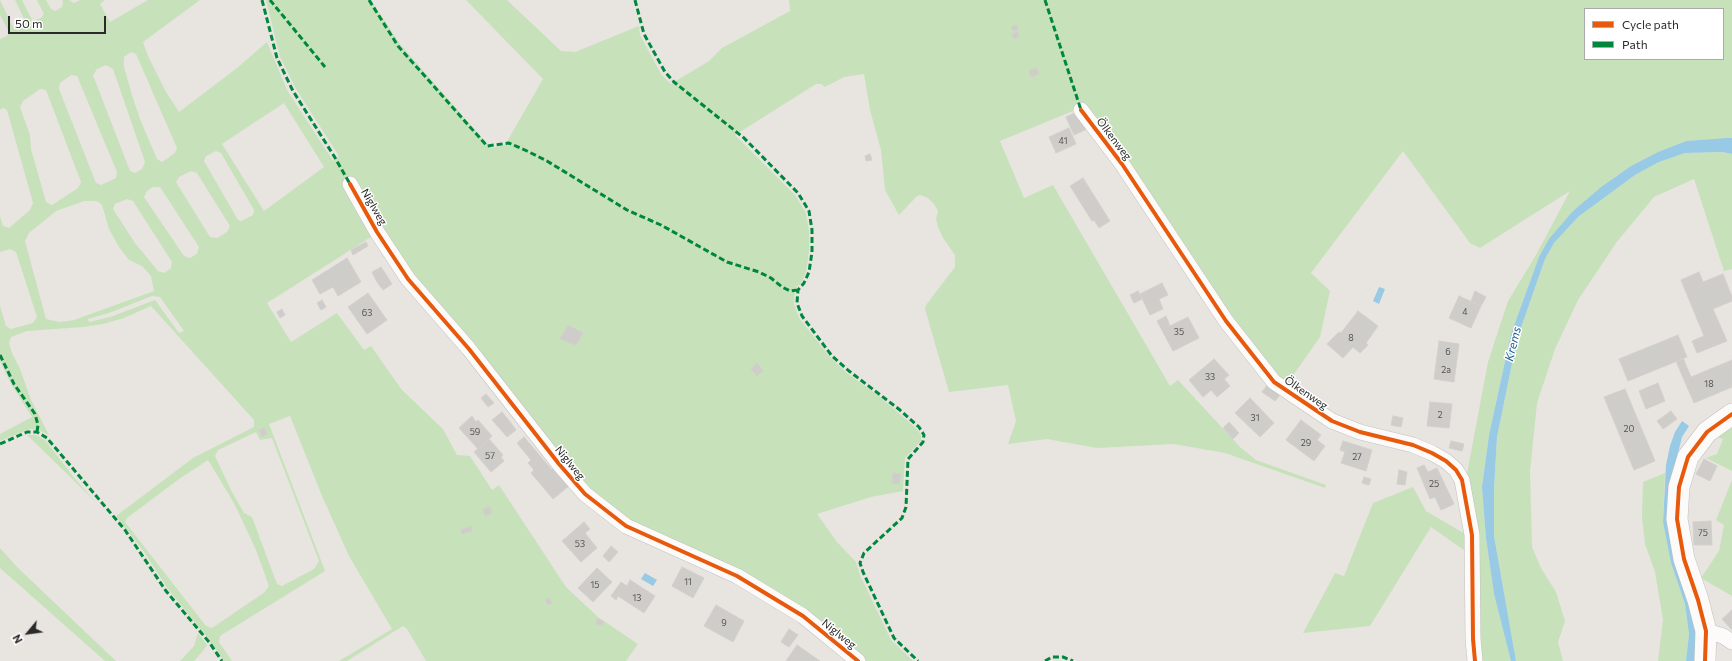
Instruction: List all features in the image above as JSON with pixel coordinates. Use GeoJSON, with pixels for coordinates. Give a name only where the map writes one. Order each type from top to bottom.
{"type":"FeatureCollection","features":[{"type":"Feature","properties":{"kind":"main road"},"geometry":{"type":"LineString","coordinates":[[1704,661],[1706,631],[1698,600],[1684,559],[1677,519],[1679,487],[1688,457],[1707,432],[1732,414]]}},
{"type":"Feature","properties":{"kind":"street","name":"Ölkenweg"},"geometry":{"type":"LineString","coordinates":[[1081,110],[1122,164],[1226,321],[1274,382],[1332,421],[1360,432],[1413,445],[1446,461],[1456,470],[1462,480],[1472,535],[1474,639],[1476,661]]}},
{"type":"Feature","properties":{"kind":"street","name":"Niglweg"},"geometry":{"type":"LineString","coordinates":[[350,184],[377,232],[408,279],[469,348],[559,464],[585,494],[626,526],[744,580],[802,616],[858,661]]}},
{"type":"Feature","properties":{"kind":"street"},"geometry":{"type":"LineString","coordinates":[[1706,631],[1723,636],[1732,642]]}},
{"type":"Feature","properties":{"kind":"green space"},"geometry":{"type":"Polygon","coordinates":[[[0,0],[14,29],[18,30],[24,27],[26,23],[15,0],[22,0],[32,20],[36,20],[41,18],[44,14],[37,0],[46,0],[51,9],[55,11],[62,7],[62,0],[69,0],[74,3],[80,0],[105,0],[100,4],[110,22],[148,0],[200,0],[143,42],[148,56],[166,92],[179,112],[237,68],[267,42],[287,90],[333,161],[339,156],[296,89],[280,57],[266,0],[371,0],[400,44],[491,148],[505,145],[543,79],[466,0],[507,0],[561,51],[575,52],[639,26],[640,35],[661,74],[671,84],[709,61],[722,48],[790,11],[789,0],[1732,0],[1732,138],[1686,141],[1658,152],[1631,166],[1601,187],[1573,211],[1539,257],[1511,334],[1489,435],[1482,487],[1486,538],[1494,594],[1511,661],[1470,661],[1468,553],[1431,527],[1370,626],[1303,633],[1335,573],[1344,576],[1373,503],[1413,487],[1426,511],[1467,535],[1466,479],[1488,362],[1508,301],[1536,255],[1570,191],[1480,248],[1470,243],[1403,151],[1311,273],[1330,291],[1320,337],[1287,384],[1278,378],[1230,319],[1085,106],[1000,141],[1024,198],[1053,185],[1170,386],[1178,380],[1240,447],[1256,460],[1326,485],[1325,488],[1225,453],[1174,444],[1097,448],[1047,439],[1008,444],[1016,421],[1008,385],[949,392],[925,309],[926,305],[955,267],[955,255],[943,238],[936,219],[938,211],[928,198],[920,195],[917,196],[899,215],[885,190],[881,150],[870,110],[864,74],[844,77],[825,87],[821,84],[816,84],[735,135],[795,195],[806,213],[809,231],[809,252],[806,272],[802,282],[795,289],[794,304],[799,318],[830,357],[847,373],[879,396],[917,429],[921,435],[921,441],[905,458],[903,491],[871,497],[817,514],[837,542],[856,562],[860,575],[891,640],[913,661],[865,661],[805,613],[628,522],[588,491],[413,277],[382,230],[267,303],[291,342],[337,313],[364,350],[371,346],[402,390],[443,429],[457,455],[470,456],[492,490],[499,485],[566,587],[598,617],[638,644],[626,661],[426,661],[407,629],[403,626],[347,661],[339,661],[392,629],[349,556],[322,496],[290,416],[269,424],[325,571],[220,636],[219,642],[232,661],[224,661],[210,641],[168,589],[144,552],[116,516],[193,458],[254,427],[254,420],[151,306],[124,318],[103,324],[27,331],[11,337],[9,343],[12,353],[20,369],[31,400],[49,435],[38,430],[30,429],[0,441],[0,434],[32,417],[11,384],[0,361],[0,306],[6,326],[11,329],[33,323],[37,317],[16,252],[10,249],[0,252],[0,216],[3,226],[9,228],[30,210],[33,203],[7,110],[3,108],[0,110],[0,39],[7,36],[9,32],[0,15],[0,0]],[[131,52],[124,57],[124,67],[140,119],[157,159],[162,162],[175,153],[177,148],[136,54],[131,52]],[[106,65],[97,69],[93,75],[130,171],[135,173],[142,169],[145,162],[113,69],[106,65]],[[71,75],[60,83],[59,89],[96,183],[101,185],[116,178],[117,172],[77,76],[71,75]],[[40,89],[23,101],[20,107],[30,135],[31,149],[46,202],[52,205],[78,188],[81,182],[46,90],[40,89]],[[284,103],[222,144],[264,211],[324,167],[284,103]],[[216,151],[206,156],[204,161],[238,220],[241,221],[253,215],[254,210],[221,153],[216,151]],[[191,171],[179,177],[176,182],[210,237],[217,238],[227,232],[230,226],[197,173],[191,171]],[[153,187],[147,191],[144,197],[184,256],[190,258],[197,254],[199,247],[160,187],[153,187]],[[127,199],[115,204],[113,209],[135,243],[158,271],[164,273],[171,268],[172,262],[133,201],[127,199]],[[84,201],[56,211],[29,233],[25,241],[46,319],[60,322],[74,320],[154,291],[151,276],[142,266],[129,260],[119,247],[109,229],[102,205],[97,201],[84,201]],[[152,296],[109,313],[88,319],[89,322],[110,317],[155,300],[179,333],[184,331],[160,297],[152,296]],[[256,432],[218,450],[215,456],[244,513],[252,517],[277,584],[282,586],[314,569],[319,561],[272,438],[260,440],[256,432]],[[208,460],[179,479],[127,518],[125,522],[206,626],[212,628],[265,592],[269,586],[256,550],[234,503],[208,460]]]}},
{"type":"Feature","properties":{"kind":"green space"},"geometry":{"type":"Polygon","coordinates":[[[1722,152],[1732,154],[1732,269],[1724,271],[1694,179],[1654,197],[1616,243],[1578,300],[1555,349],[1537,403],[1530,471],[1532,547],[1541,568],[1556,592],[1565,621],[1558,642],[1563,661],[1516,661],[1494,536],[1494,489],[1497,437],[1517,339],[1545,259],[1554,243],[1578,217],[1635,175],[1659,162],[1685,153],[1722,152]]]}},
{"type":"Feature","properties":{"kind":"green space"},"geometry":{"type":"Polygon","coordinates":[[[1732,427],[1732,471],[1706,458],[1717,454],[1723,439],[1717,437],[1732,427]]]}},
{"type":"Feature","properties":{"kind":"green space"},"geometry":{"type":"Polygon","coordinates":[[[27,435],[36,435],[45,440],[76,480],[96,502],[27,435]]]}},
{"type":"Feature","properties":{"kind":"green space"},"geometry":{"type":"Polygon","coordinates":[[[1665,473],[1663,522],[1671,563],[1685,604],[1689,634],[1686,661],[1658,661],[1663,620],[1655,572],[1645,544],[1642,517],[1643,482],[1665,473]]]}},
{"type":"Feature","properties":{"kind":"green space"},"geometry":{"type":"Polygon","coordinates":[[[1732,480],[1732,596],[1701,578],[1719,551],[1724,525],[1716,520],[1732,480]]]}},
{"type":"Feature","properties":{"kind":"green space"},"geometry":{"type":"Polygon","coordinates":[[[0,548],[17,567],[116,661],[105,661],[0,568],[0,548]]]}},
{"type":"Feature","properties":{"kind":"green space"},"geometry":{"type":"Polygon","coordinates":[[[198,633],[207,645],[194,661],[180,661],[194,646],[198,633]]]}},
{"type":"Feature","properties":{"kind":"water","name":"Krems"},"geometry":{"type":"Polygon","coordinates":[[[1732,138],[1732,154],[1722,152],[1685,153],[1659,162],[1635,175],[1578,217],[1554,243],[1545,259],[1517,339],[1497,437],[1494,489],[1494,536],[1516,661],[1511,661],[1494,594],[1486,538],[1482,487],[1489,435],[1511,334],[1539,257],[1549,239],[1573,211],[1601,187],[1631,166],[1658,152],[1686,141],[1732,138]]]}},
{"type":"Feature","properties":{"kind":"water"},"geometry":{"type":"Polygon","coordinates":[[[1379,287],[1385,289],[1379,304],[1373,301],[1379,287]]]}},
{"type":"Feature","properties":{"kind":"water"},"geometry":{"type":"Polygon","coordinates":[[[1682,421],[1689,426],[1682,437],[1674,469],[1699,632],[1698,661],[1686,661],[1689,634],[1685,604],[1671,563],[1663,522],[1666,465],[1675,432],[1682,421]]]}},
{"type":"Feature","properties":{"kind":"water"},"geometry":{"type":"Polygon","coordinates":[[[645,573],[657,580],[653,586],[641,579],[645,573]]]}},
{"type":"Feature","properties":{"kind":"building"},"geometry":{"type":"Polygon","coordinates":[[[1016,25],[1018,30],[1013,31],[1011,27],[1016,25]]]}},
{"type":"Feature","properties":{"kind":"building"},"geometry":{"type":"Polygon","coordinates":[[[1018,32],[1019,37],[1014,39],[1012,34],[1018,32]]]}},
{"type":"Feature","properties":{"kind":"building"},"geometry":{"type":"Polygon","coordinates":[[[1036,68],[1039,74],[1031,77],[1029,71],[1036,68]]]}},
{"type":"Feature","properties":{"kind":"building"},"geometry":{"type":"Polygon","coordinates":[[[1079,111],[1087,129],[1074,135],[1066,117],[1079,111]]]}},
{"type":"Feature","properties":{"kind":"building"},"geometry":{"type":"Polygon","coordinates":[[[1069,128],[1076,144],[1056,153],[1049,137],[1069,128]]]}},
{"type":"Feature","properties":{"kind":"building"},"geometry":{"type":"Polygon","coordinates":[[[870,154],[872,160],[866,161],[865,156],[870,154]]]}},
{"type":"Feature","properties":{"kind":"building"},"geometry":{"type":"Polygon","coordinates":[[[1083,178],[1110,221],[1099,228],[1094,220],[1092,221],[1070,186],[1083,178]]]}},
{"type":"Feature","properties":{"kind":"building"},"geometry":{"type":"Polygon","coordinates":[[[366,242],[368,246],[353,255],[351,250],[366,242]]]}},
{"type":"Feature","properties":{"kind":"building"},"geometry":{"type":"Polygon","coordinates":[[[347,258],[361,282],[338,296],[333,287],[320,294],[312,280],[347,258]]]}},
{"type":"Feature","properties":{"kind":"building"},"geometry":{"type":"Polygon","coordinates":[[[381,267],[387,276],[377,282],[372,272],[381,267]]]}},
{"type":"Feature","properties":{"kind":"building"},"geometry":{"type":"Polygon","coordinates":[[[1699,272],[1703,282],[1723,274],[1732,297],[1732,301],[1713,309],[1727,341],[1697,353],[1692,341],[1704,336],[1681,280],[1699,272]]]}},
{"type":"Feature","properties":{"kind":"building"},"geometry":{"type":"Polygon","coordinates":[[[387,276],[392,284],[383,290],[377,282],[387,276]]]}},
{"type":"Feature","properties":{"kind":"building"},"geometry":{"type":"Polygon","coordinates":[[[1162,283],[1168,295],[1159,299],[1163,309],[1150,315],[1140,294],[1162,283]]]}},
{"type":"Feature","properties":{"kind":"building"},"geometry":{"type":"Polygon","coordinates":[[[1138,291],[1142,299],[1134,303],[1130,295],[1138,291]]]}},
{"type":"Feature","properties":{"kind":"building"},"geometry":{"type":"Polygon","coordinates":[[[1475,291],[1486,297],[1481,306],[1471,301],[1475,291]]]}},
{"type":"Feature","properties":{"kind":"building"},"geometry":{"type":"Polygon","coordinates":[[[368,293],[387,320],[367,334],[348,307],[368,293]]]}},
{"type":"Feature","properties":{"kind":"building"},"geometry":{"type":"Polygon","coordinates":[[[1459,296],[1481,306],[1471,328],[1449,318],[1459,296]]]}},
{"type":"Feature","properties":{"kind":"building"},"geometry":{"type":"Polygon","coordinates":[[[322,300],[326,307],[321,310],[317,303],[322,300]]]}},
{"type":"Feature","properties":{"kind":"building"},"geometry":{"type":"Polygon","coordinates":[[[282,309],[285,315],[280,318],[277,312],[282,309]]]}},
{"type":"Feature","properties":{"kind":"building"},"geometry":{"type":"Polygon","coordinates":[[[1358,311],[1378,326],[1366,343],[1368,345],[1360,353],[1353,347],[1343,358],[1327,344],[1339,332],[1341,333],[1358,311]]]}},
{"type":"Feature","properties":{"kind":"building"},"geometry":{"type":"Polygon","coordinates":[[[1166,316],[1170,326],[1188,317],[1199,338],[1173,351],[1157,321],[1166,316]]]}},
{"type":"Feature","properties":{"kind":"building"},"geometry":{"type":"Polygon","coordinates":[[[568,325],[583,333],[576,345],[560,339],[568,325]]]}},
{"type":"Feature","properties":{"kind":"building"},"geometry":{"type":"Polygon","coordinates":[[[1678,335],[1687,357],[1628,381],[1619,359],[1678,335]]]}},
{"type":"Feature","properties":{"kind":"building"},"geometry":{"type":"Polygon","coordinates":[[[1439,341],[1459,344],[1454,382],[1434,379],[1439,341]]]}},
{"type":"Feature","properties":{"kind":"building"},"geometry":{"type":"Polygon","coordinates":[[[1683,358],[1691,377],[1684,380],[1676,361],[1683,358]]]}},
{"type":"Feature","properties":{"kind":"building"},"geometry":{"type":"Polygon","coordinates":[[[1214,359],[1229,375],[1224,379],[1230,386],[1217,397],[1211,390],[1203,397],[1189,380],[1214,359]]]}},
{"type":"Feature","properties":{"kind":"building"},"geometry":{"type":"Polygon","coordinates":[[[1732,360],[1732,387],[1694,403],[1684,380],[1732,360]]]}},
{"type":"Feature","properties":{"kind":"building"},"geometry":{"type":"Polygon","coordinates":[[[757,363],[763,371],[757,376],[751,369],[757,363]]]}},
{"type":"Feature","properties":{"kind":"building"},"geometry":{"type":"Polygon","coordinates":[[[1658,383],[1665,401],[1646,409],[1639,391],[1658,383]]]}},
{"type":"Feature","properties":{"kind":"building"},"geometry":{"type":"Polygon","coordinates":[[[1268,384],[1281,394],[1275,401],[1262,392],[1268,384]]]}},
{"type":"Feature","properties":{"kind":"building"},"geometry":{"type":"Polygon","coordinates":[[[1625,389],[1655,461],[1634,470],[1604,397],[1625,389]]]}},
{"type":"Feature","properties":{"kind":"building"},"geometry":{"type":"Polygon","coordinates":[[[486,394],[494,403],[488,407],[481,398],[486,394]]]}},
{"type":"Feature","properties":{"kind":"building"},"geometry":{"type":"Polygon","coordinates":[[[1250,398],[1274,423],[1260,437],[1235,413],[1250,398]]]}},
{"type":"Feature","properties":{"kind":"building"},"geometry":{"type":"Polygon","coordinates":[[[1430,402],[1452,404],[1449,428],[1427,426],[1430,402]]]}},
{"type":"Feature","properties":{"kind":"building"},"geometry":{"type":"Polygon","coordinates":[[[1671,411],[1677,419],[1663,429],[1657,421],[1671,411]]]}},
{"type":"Feature","properties":{"kind":"building"},"geometry":{"type":"Polygon","coordinates":[[[502,412],[510,422],[501,430],[492,420],[502,412]]]}},
{"type":"Feature","properties":{"kind":"building"},"geometry":{"type":"Polygon","coordinates":[[[472,416],[476,422],[478,420],[492,436],[478,449],[459,428],[472,416]]]}},
{"type":"Feature","properties":{"kind":"building"},"geometry":{"type":"Polygon","coordinates":[[[1393,416],[1403,418],[1401,427],[1391,425],[1393,416]]]}},
{"type":"Feature","properties":{"kind":"building"},"geometry":{"type":"Polygon","coordinates":[[[1301,420],[1321,435],[1317,440],[1325,446],[1314,461],[1286,440],[1301,420]]]}},
{"type":"Feature","properties":{"kind":"building"},"geometry":{"type":"Polygon","coordinates":[[[510,422],[516,430],[507,437],[501,430],[510,422]]]}},
{"type":"Feature","properties":{"kind":"building"},"geometry":{"type":"Polygon","coordinates":[[[1229,422],[1239,433],[1233,439],[1223,428],[1229,422]]]}},
{"type":"Feature","properties":{"kind":"building"},"geometry":{"type":"Polygon","coordinates":[[[264,428],[267,434],[262,437],[259,430],[264,428]]]}},
{"type":"Feature","properties":{"kind":"building"},"geometry":{"type":"Polygon","coordinates":[[[524,437],[552,470],[554,468],[569,486],[553,499],[531,473],[534,470],[528,463],[531,460],[517,443],[524,437]]]}},
{"type":"Feature","properties":{"kind":"building"},"geometry":{"type":"Polygon","coordinates":[[[489,439],[503,455],[501,457],[504,461],[491,472],[474,452],[489,439]]]}},
{"type":"Feature","properties":{"kind":"building"},"geometry":{"type":"Polygon","coordinates":[[[1343,441],[1372,450],[1366,471],[1341,463],[1345,452],[1340,450],[1343,441]]]}},
{"type":"Feature","properties":{"kind":"building"},"geometry":{"type":"Polygon","coordinates":[[[1451,441],[1464,444],[1462,451],[1449,448],[1451,441]]]}},
{"type":"Feature","properties":{"kind":"building"},"geometry":{"type":"Polygon","coordinates":[[[1704,459],[1717,466],[1710,481],[1696,474],[1704,459]]]}},
{"type":"Feature","properties":{"kind":"building"},"geometry":{"type":"Polygon","coordinates":[[[1424,465],[1428,472],[1437,468],[1454,504],[1441,510],[1435,497],[1430,499],[1417,468],[1424,465]]]}},
{"type":"Feature","properties":{"kind":"building"},"geometry":{"type":"Polygon","coordinates":[[[1399,470],[1407,472],[1405,485],[1397,484],[1399,470]]]}},
{"type":"Feature","properties":{"kind":"building"},"geometry":{"type":"Polygon","coordinates":[[[893,473],[901,474],[899,484],[892,483],[893,473]]]}},
{"type":"Feature","properties":{"kind":"building"},"geometry":{"type":"Polygon","coordinates":[[[1364,477],[1371,479],[1369,485],[1362,483],[1364,477]]]}},
{"type":"Feature","properties":{"kind":"building"},"geometry":{"type":"Polygon","coordinates":[[[490,507],[492,513],[485,516],[483,509],[490,507]]]}},
{"type":"Feature","properties":{"kind":"building"},"geometry":{"type":"Polygon","coordinates":[[[1711,521],[1712,545],[1694,545],[1693,522],[1711,521]]]}},
{"type":"Feature","properties":{"kind":"building"},"geometry":{"type":"Polygon","coordinates":[[[584,522],[590,529],[585,533],[597,548],[581,562],[562,541],[584,522]]]}},
{"type":"Feature","properties":{"kind":"building"},"geometry":{"type":"Polygon","coordinates":[[[471,526],[472,531],[462,534],[461,530],[471,526]]]}},
{"type":"Feature","properties":{"kind":"building"},"geometry":{"type":"Polygon","coordinates":[[[611,546],[618,552],[609,562],[603,556],[611,546]]]}},
{"type":"Feature","properties":{"kind":"building"},"geometry":{"type":"Polygon","coordinates":[[[682,567],[704,578],[693,598],[672,586],[682,567]]]}},
{"type":"Feature","properties":{"kind":"building"},"geometry":{"type":"Polygon","coordinates":[[[597,568],[612,582],[593,602],[578,588],[597,568]]]}},
{"type":"Feature","properties":{"kind":"building"},"geometry":{"type":"Polygon","coordinates":[[[630,580],[655,596],[644,613],[618,596],[616,600],[611,596],[621,582],[627,586],[630,580]]]}},
{"type":"Feature","properties":{"kind":"building"},"geometry":{"type":"Polygon","coordinates":[[[549,598],[552,603],[548,605],[545,600],[549,598]]]}},
{"type":"Feature","properties":{"kind":"building"},"geometry":{"type":"Polygon","coordinates":[[[716,605],[744,621],[733,642],[704,626],[716,605]]]}},
{"type":"Feature","properties":{"kind":"building"},"geometry":{"type":"Polygon","coordinates":[[[1732,610],[1732,630],[1722,619],[1732,610]]]}},
{"type":"Feature","properties":{"kind":"building"},"geometry":{"type":"Polygon","coordinates":[[[597,619],[603,621],[602,625],[596,624],[597,619]]]}},
{"type":"Feature","properties":{"kind":"building"},"geometry":{"type":"Polygon","coordinates":[[[789,629],[798,635],[789,647],[781,642],[789,629]]]}},
{"type":"Feature","properties":{"kind":"building"},"geometry":{"type":"Polygon","coordinates":[[[797,645],[820,661],[786,661],[797,645]]]}},
{"type":"Feature","properties":{"kind":"marked path"},"geometry":{"type":"LineString","coordinates":[[262,0],[277,58],[293,91],[350,184]]}},
{"type":"Feature","properties":{"kind":"marked path"},"geometry":{"type":"LineString","coordinates":[[270,0],[325,67]]}},
{"type":"Feature","properties":{"kind":"marked path"},"geometry":{"type":"LineString","coordinates":[[369,0],[398,46],[487,146],[509,143],[527,151],[547,161],[627,210],[661,225],[727,262],[759,272],[790,291],[798,290]]}},
{"type":"Feature","properties":{"kind":"marked path"},"geometry":{"type":"LineString","coordinates":[[635,0],[644,34],[665,72],[674,82],[744,138],[798,193],[809,211],[812,230],[812,252],[809,272],[804,283],[798,290],[797,303],[802,316],[832,356],[900,410],[919,427],[924,435],[923,442],[908,459],[906,507],[902,518],[864,553],[860,563],[894,638],[918,661]]}},
{"type":"Feature","properties":{"kind":"marked path"},"geometry":{"type":"LineString","coordinates":[[1045,0],[1081,110]]}},
{"type":"Feature","properties":{"kind":"marked path"},"geometry":{"type":"LineString","coordinates":[[0,355],[14,384],[35,414],[38,425],[37,432]]}},
{"type":"Feature","properties":{"kind":"marked path"},"geometry":{"type":"LineString","coordinates":[[0,444],[27,432],[37,432],[47,438],[125,530],[166,591],[209,642],[222,661]]}},
{"type":"Feature","properties":{"kind":"marked path"},"geometry":{"type":"LineString","coordinates":[[1045,661],[1052,657],[1063,657],[1073,661]]}},
{"type":"Feature","properties":{"kind":"cycle path"},"geometry":{"type":"LineString","coordinates":[[1081,110],[1122,164],[1226,321],[1274,382],[1332,421],[1360,432],[1413,445],[1446,461],[1456,470],[1462,480],[1472,535],[1473,639],[1475,661]]}},
{"type":"Feature","properties":{"kind":"cycle path"},"geometry":{"type":"LineString","coordinates":[[350,184],[377,232],[408,279],[469,349],[559,464],[585,494],[626,526],[737,576],[803,616],[858,661]]}},
{"type":"Feature","properties":{"kind":"cycle path"},"geometry":{"type":"LineString","coordinates":[[1705,661],[1706,631],[1698,600],[1684,559],[1677,519],[1679,487],[1688,457],[1707,432],[1732,414]]}}]}
